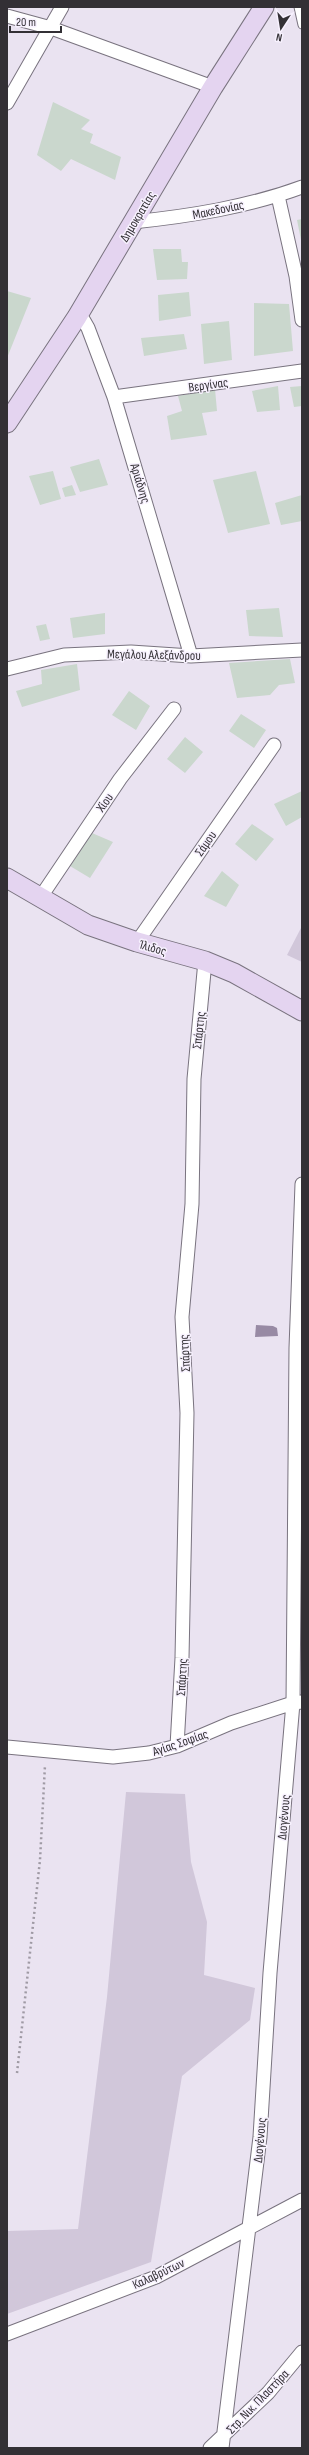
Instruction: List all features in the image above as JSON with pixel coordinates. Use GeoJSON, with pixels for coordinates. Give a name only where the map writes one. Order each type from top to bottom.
{"type":"FeatureCollection","features":[{"type":"Feature","properties":{"kind":"street"},"geometry":{"type":"LineString","coordinates":[[7,103],[62,7]]}},
{"type":"Feature","properties":{"kind":"street","name":"Δημοκρατίας"},"geometry":{"type":"LineString","coordinates":[[7,423],[77,317],[213,87],[264,7]]}},
{"type":"Feature","properties":{"kind":"street"},"geometry":{"type":"LineString","coordinates":[[7,16],[51,28],[213,87]]}},
{"type":"Feature","properties":{"kind":"street","name":"Μακεδονίας"},"geometry":{"type":"LineString","coordinates":[[133,222],[182,217],[278,196],[302,187]]}},
{"type":"Feature","properties":{"kind":"street"},"geometry":{"type":"LineString","coordinates":[[278,196],[296,276],[302,320]]}},
{"type":"Feature","properties":{"kind":"street","name":"Αριάδνης"},"geometry":{"type":"LineString","coordinates":[[77,317],[88,328],[114,397],[191,656]]}},
{"type":"Feature","properties":{"kind":"street","name":"Βεργίνας"},"geometry":{"type":"LineString","coordinates":[[114,397],[302,370]]}},
{"type":"Feature","properties":{"kind":"street","name":"Μεγάλου Αλεξάνδρου"},"geometry":{"type":"LineString","coordinates":[[7,669],[64,655],[131,652],[191,656],[302,650]]}},
{"type":"Feature","properties":{"kind":"street","name":"Χίου"},"geometry":{"type":"LineString","coordinates":[[40,898],[120,779],[174,709]]}},
{"type":"Feature","properties":{"kind":"street","name":"Σάμου"},"geometry":{"type":"LineString","coordinates":[[137,942],[274,745]]}},
{"type":"Feature","properties":{"kind":"street","name":"Ίλιδος"},"geometry":{"type":"LineString","coordinates":[[7,878],[88,925],[137,942],[205,961],[234,973],[302,1011]]}},
{"type":"Feature","properties":{"kind":"street","name":"Σπάρτης"},"geometry":{"type":"LineString","coordinates":[[177,1746],[182,1658],[187,1414],[182,1317],[192,1204],[194,1079],[205,961]]}},
{"type":"Feature","properties":{"kind":"street","name":"Διογένους"},"geometry":{"type":"LineString","coordinates":[[222,2442],[260,2138],[270,1973],[297,1702],[296,1348],[302,1184]]}},
{"type":"Feature","properties":{"kind":"street","name":"Αγίας Σοφίας"},"geometry":{"type":"LineString","coordinates":[[7,1747],[113,1757],[149,1753],[177,1746],[231,1723],[297,1702]]}},
{"type":"Feature","properties":{"kind":"street","name":"Καλαβρύτων"},"geometry":{"type":"LineString","coordinates":[[7,2334],[156,2277],[250,2226],[302,2200]]}},
{"type":"Feature","properties":{"kind":"street","name":"Στρ. Νικ. Πλαστήρα"},"geometry":{"type":"LineString","coordinates":[[210,2448],[222,2442],[268,2393],[302,2352]]}},
{"type":"Feature","properties":{"kind":"lane"},"geometry":{"type":"LineString","coordinates":[[298,7],[302,25]]}},
{"type":"Feature","properties":{"kind":"path"},"geometry":{"type":"LineString","coordinates":[[17,2073],[40,1860],[46,1751]]}},
{"type":"Feature","properties":{"kind":"shaded area"},"geometry":{"type":"Polygon","coordinates":[[[302,926],[302,962],[287,955],[302,926]]]}},
{"type":"Feature","properties":{"kind":"shaded area"},"geometry":{"type":"Polygon","coordinates":[[[256,1325],[273,1326],[277,1328],[278,1336],[255,1337],[256,1325]]]}},
{"type":"Feature","properties":{"kind":"shaded area"},"geometry":{"type":"Polygon","coordinates":[[[126,1792],[185,1794],[191,1862],[207,1922],[204,1975],[255,1988],[250,2020],[182,2076],[151,2262],[7,2314],[7,2231],[78,2229],[107,1997],[126,1792]]]}},
{"type":"Feature","properties":{"kind":"building"},"geometry":{"type":"Polygon","coordinates":[[[53,102],[90,120],[81,129],[93,134],[90,143],[121,157],[115,180],[71,159],[61,171],[37,155],[53,102]]]}},
{"type":"Feature","properties":{"kind":"building"},"geometry":{"type":"Polygon","coordinates":[[[302,219],[302,240],[301,240],[297,220],[302,219]]]}},
{"type":"Feature","properties":{"kind":"building"},"geometry":{"type":"Polygon","coordinates":[[[153,249],[181,249],[182,262],[188,262],[187,279],[157,280],[153,249]]]}},
{"type":"Feature","properties":{"kind":"building"},"geometry":{"type":"Polygon","coordinates":[[[7,291],[31,298],[7,358],[7,291]]]}},
{"type":"Feature","properties":{"kind":"building"},"geometry":{"type":"Polygon","coordinates":[[[189,292],[191,316],[159,321],[158,295],[189,292]]]}},
{"type":"Feature","properties":{"kind":"building"},"geometry":{"type":"Polygon","coordinates":[[[254,303],[289,304],[293,351],[254,356],[254,303]]]}},
{"type":"Feature","properties":{"kind":"building"},"geometry":{"type":"Polygon","coordinates":[[[229,321],[232,360],[204,364],[201,324],[229,321]]]}},
{"type":"Feature","properties":{"kind":"building"},"geometry":{"type":"Polygon","coordinates":[[[184,334],[187,349],[144,356],[141,338],[184,334]]]}},
{"type":"Feature","properties":{"kind":"building"},"geometry":{"type":"Polygon","coordinates":[[[278,386],[280,410],[257,412],[252,391],[278,386]]]}},
{"type":"Feature","properties":{"kind":"building"},"geometry":{"type":"Polygon","coordinates":[[[302,386],[302,406],[294,407],[290,387],[302,386]]]}},
{"type":"Feature","properties":{"kind":"building"},"geometry":{"type":"Polygon","coordinates":[[[215,389],[217,411],[202,413],[207,435],[171,440],[167,416],[182,411],[178,396],[215,389]]]}},
{"type":"Feature","properties":{"kind":"building"},"geometry":{"type":"Polygon","coordinates":[[[99,459],[108,485],[80,492],[70,467],[99,459]]]}},
{"type":"Feature","properties":{"kind":"building"},"geometry":{"type":"Polygon","coordinates":[[[53,471],[61,499],[40,505],[29,476],[53,471]]]}},
{"type":"Feature","properties":{"kind":"building"},"geometry":{"type":"Polygon","coordinates":[[[256,471],[270,524],[228,533],[213,480],[256,471]]]}},
{"type":"Feature","properties":{"kind":"building"},"geometry":{"type":"Polygon","coordinates":[[[72,485],[76,495],[65,497],[62,488],[72,485]]]}},
{"type":"Feature","properties":{"kind":"building"},"geometry":{"type":"Polygon","coordinates":[[[302,495],[302,521],[281,525],[275,503],[302,495]]]}},
{"type":"Feature","properties":{"kind":"building"},"geometry":{"type":"Polygon","coordinates":[[[279,608],[283,637],[249,636],[246,610],[279,608]]]}},
{"type":"Feature","properties":{"kind":"building"},"geometry":{"type":"Polygon","coordinates":[[[105,613],[105,634],[73,638],[70,618],[105,613]]]}},
{"type":"Feature","properties":{"kind":"building"},"geometry":{"type":"Polygon","coordinates":[[[46,624],[50,639],[40,641],[36,626],[46,624]]]}},
{"type":"Feature","properties":{"kind":"building"},"geometry":{"type":"Polygon","coordinates":[[[290,659],[295,683],[279,685],[270,695],[237,698],[229,663],[290,659]]]}},
{"type":"Feature","properties":{"kind":"building"},"geometry":{"type":"Polygon","coordinates":[[[77,664],[80,690],[22,707],[16,691],[42,684],[41,670],[77,664]]]}},
{"type":"Feature","properties":{"kind":"building"},"geometry":{"type":"Polygon","coordinates":[[[129,691],[150,706],[136,730],[112,715],[129,691]]]}},
{"type":"Feature","properties":{"kind":"building"},"geometry":{"type":"Polygon","coordinates":[[[241,714],[266,730],[254,748],[229,731],[241,714]]]}},
{"type":"Feature","properties":{"kind":"building"},"geometry":{"type":"Polygon","coordinates":[[[185,737],[203,752],[185,773],[167,759],[185,737]]]}},
{"type":"Feature","properties":{"kind":"building"},"geometry":{"type":"Polygon","coordinates":[[[302,791],[302,817],[286,826],[274,804],[302,791]]]}},
{"type":"Feature","properties":{"kind":"building"},"geometry":{"type":"Polygon","coordinates":[[[252,824],[274,839],[256,861],[235,844],[252,824]]]}},
{"type":"Feature","properties":{"kind":"building"},"geometry":{"type":"Polygon","coordinates":[[[92,833],[113,842],[90,878],[70,866],[92,833]]]}},
{"type":"Feature","properties":{"kind":"building"},"geometry":{"type":"Polygon","coordinates":[[[222,871],[239,885],[226,907],[204,896],[222,871]]]}}]}
